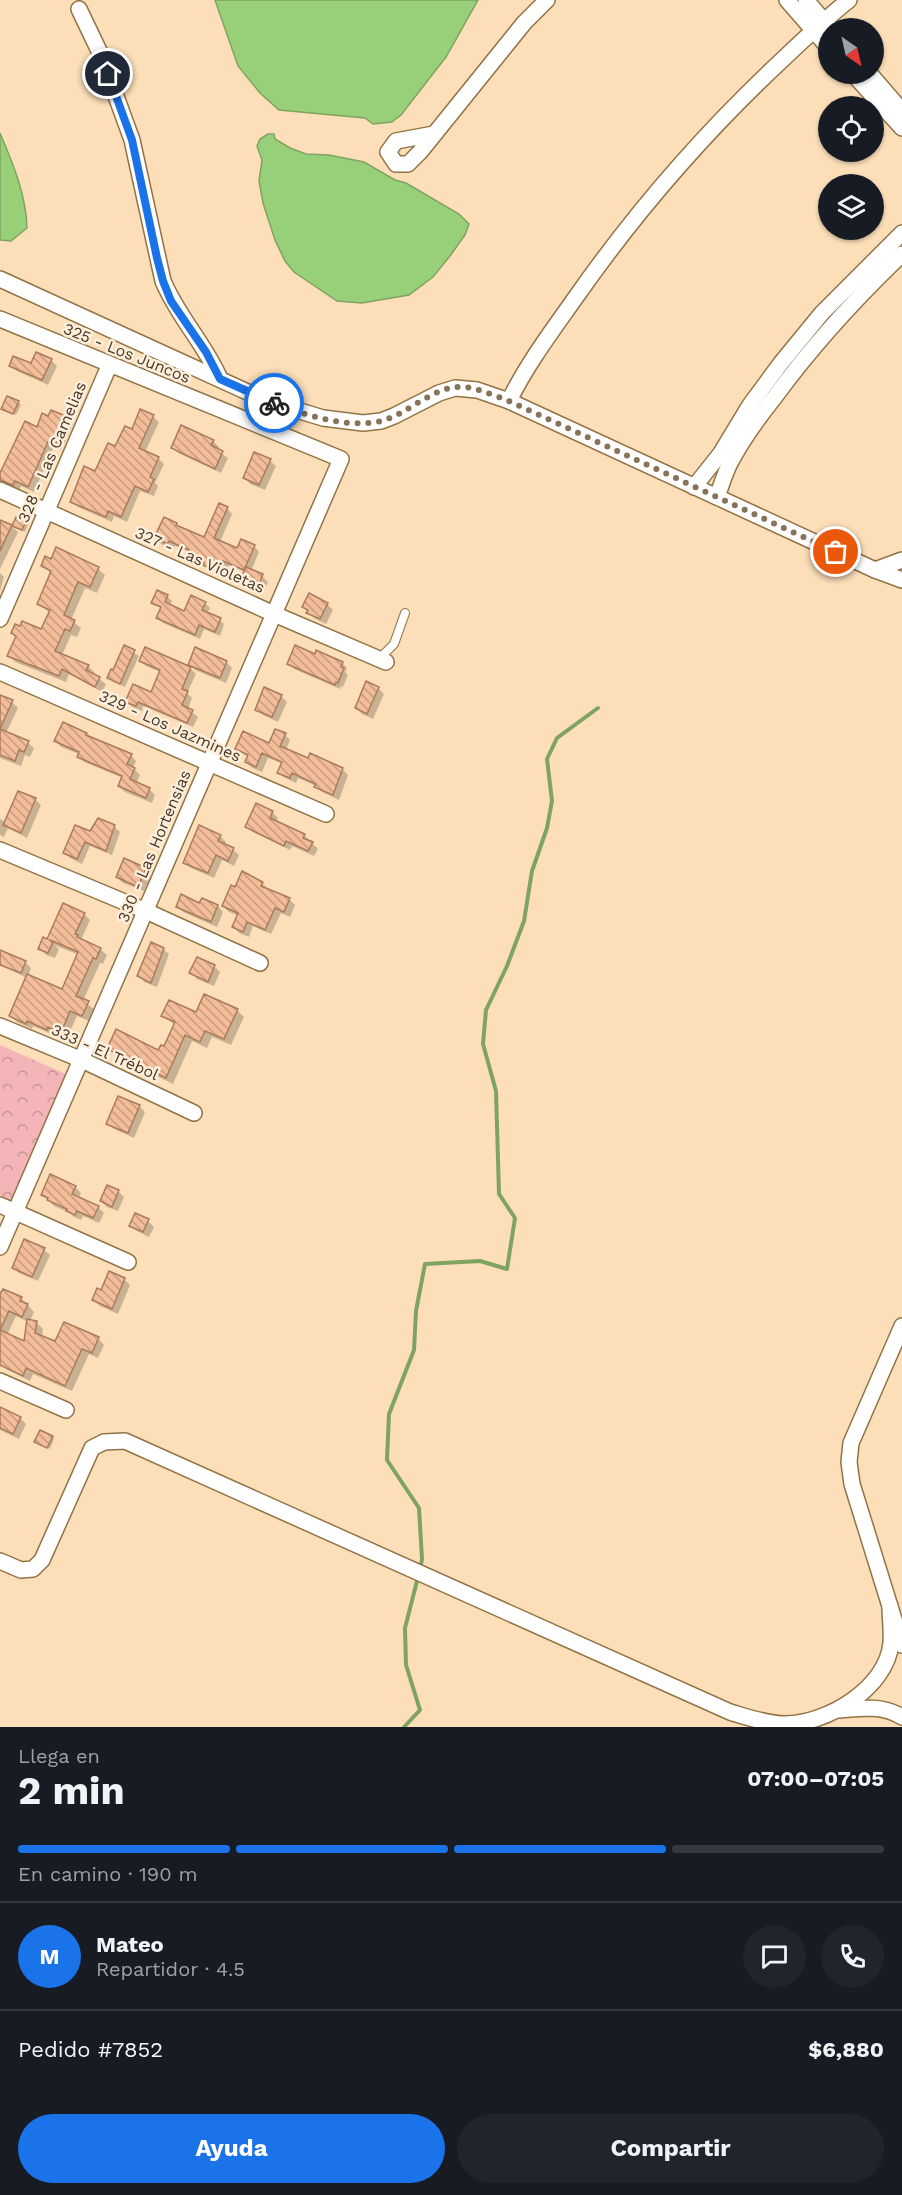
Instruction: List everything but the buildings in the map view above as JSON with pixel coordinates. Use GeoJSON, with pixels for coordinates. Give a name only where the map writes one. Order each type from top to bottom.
{"type":"FeatureCollection","features":[{"type":"Feature","properties":{"kind":"street"},"geometry":{"type":"LineString","coordinates":[[434,134],[524,23],[547,0]]}},
{"type":"Feature","properties":{"kind":"street"},"geometry":{"type":"LineString","coordinates":[[788,0],[818,23]]}},
{"type":"Feature","properties":{"kind":"street"},"geometry":{"type":"LineString","coordinates":[[806,0],[818,20]]}},
{"type":"Feature","properties":{"kind":"street"},"geometry":{"type":"LineString","coordinates":[[830,18],[849,0]]}},
{"type":"Feature","properties":{"kind":"street"},"geometry":{"type":"LineString","coordinates":[[79,9],[101,55],[132,140],[163,281],[171,301],[206,352],[220,379]]}},
{"type":"Feature","properties":{"kind":"street"},"geometry":{"type":"LineString","coordinates":[[509,401],[558,323],[644,206],[704,135],[818,30]]}},
{"type":"Feature","properties":{"kind":"street"},"geometry":{"type":"LineString","coordinates":[[862,84],[902,128]]}},
{"type":"Feature","properties":{"kind":"street"},"geometry":{"type":"LineString","coordinates":[[879,84],[902,111]]}},
{"type":"Feature","properties":{"kind":"street"},"geometry":{"type":"LineString","coordinates":[[694,487],[721,453],[750,405],[781,363],[822,313],[902,233]]}},
{"type":"Feature","properties":{"kind":"street"},"geometry":{"type":"LineString","coordinates":[[717,497],[730,463],[755,423],[788,379],[866,288],[902,254]]}},
{"type":"Feature","properties":{"kind":"street"},"geometry":{"type":"LineString","coordinates":[[0,279],[220,379],[290,409],[323,418],[363,423],[394,417],[439,393],[456,388],[477,390],[509,401],[875,570],[902,580]]}},
{"type":"Feature","properties":{"kind":"street","name":"325 - Los Juncos"},"geometry":{"type":"LineString","coordinates":[[0,320],[341,459]]}},
{"type":"Feature","properties":{"kind":"street","name":"328 - Las Camelias"},"geometry":{"type":"LineString","coordinates":[[0,619],[109,366]]}},
{"type":"Feature","properties":{"kind":"street","name":"330 - Las Hortensias"},"geometry":{"type":"LineString","coordinates":[[0,1247],[341,459]]}},
{"type":"Feature","properties":{"kind":"street","name":"327 - Las Violetas"},"geometry":{"type":"LineString","coordinates":[[0,490],[274,614],[382,660]]}},
{"type":"Feature","properties":{"kind":"street"},"geometry":{"type":"LineString","coordinates":[[875,570],[902,560]]}},
{"type":"Feature","properties":{"kind":"street","name":"329 - Los Jazmines"},"geometry":{"type":"LineString","coordinates":[[0,672],[326,814]]}},
{"type":"Feature","properties":{"kind":"street"},"geometry":{"type":"LineString","coordinates":[[0,850],[146,911],[260,963]]}},
{"type":"Feature","properties":{"kind":"street","name":"333 - El Trébol"},"geometry":{"type":"LineString","coordinates":[[0,1026],[81,1060],[194,1113]]}},
{"type":"Feature","properties":{"kind":"street"},"geometry":{"type":"LineString","coordinates":[[0,1205],[128,1262]]}},
{"type":"Feature","properties":{"kind":"street"},"geometry":{"type":"LineString","coordinates":[[902,1326],[851,1443],[849,1462],[852,1484],[902,1645]]}},
{"type":"Feature","properties":{"kind":"street"},"geometry":{"type":"LineString","coordinates":[[0,1381],[66,1410]]}},
{"type":"Feature","properties":{"kind":"street"},"geometry":{"type":"LineString","coordinates":[[0,1561],[21,1570],[33,1569],[42,1560],[92,1448],[104,1442],[125,1441],[730,1712],[784,1724],[814,1720],[837,1711],[862,1693],[882,1672],[891,1644],[890,1606]]}},
{"type":"Feature","properties":{"kind":"street"},"geometry":{"type":"LineString","coordinates":[[837,1711],[871,1707],[896,1713],[902,1717]]}},
{"type":"Feature","properties":{"kind":"lane"},"geometry":{"type":"LineString","coordinates":[[382,660],[394,644],[405,613]]}},
{"type":"Feature","properties":{"kind":"green space"},"geometry":{"type":"Polygon","coordinates":[[[0,1045],[68,1075],[11,1200],[0,1195],[0,1045]]]}},
{"type":"Feature","properties":{"kind":"shaded area"},"geometry":{"type":"Polygon","coordinates":[[[215,0],[478,0],[446,57],[401,115],[392,122],[373,124],[365,118],[279,110],[260,93],[238,66],[215,0]]]}},
{"type":"Feature","properties":{"kind":"shaded area"},"geometry":{"type":"Polygon","coordinates":[[[0,133],[18,179],[26,215],[27,228],[11,241],[0,240],[0,133]]]}},
{"type":"Feature","properties":{"kind":"shaded area"},"geometry":{"type":"Polygon","coordinates":[[[268,134],[274,134],[275,139],[306,154],[329,155],[364,162],[395,180],[406,183],[459,214],[469,224],[465,235],[433,277],[409,295],[362,303],[337,301],[294,272],[285,261],[275,240],[263,203],[259,181],[262,160],[257,146],[260,139],[268,134]]]}},
{"type":"Feature","properties":{"kind":"waterway"},"geometry":{"type":"LineString","coordinates":[[420,1570],[422,1559],[419,1508],[387,1460],[389,1414],[414,1350],[416,1311],[425,1264],[480,1261],[507,1269],[515,1218],[499,1194],[496,1091],[483,1044],[486,1010],[507,966],[524,921],[532,871],[547,828],[552,801],[547,759],[557,738],[598,708]]}},
{"type":"Feature","properties":{"kind":"waterway"},"geometry":{"type":"LineString","coordinates":[[404,1727],[420,1710],[406,1665],[405,1628],[418,1577]]}},
{"type":"Feature","properties":{"kind":"way so far"},"geometry":{"type":"LineString","coordinates":[[274,403],[323,418],[363,423],[394,417],[439,393],[456,388],[477,390],[509,401],[836,552]]}},
{"type":"Feature","properties":{"kind":"route"},"geometry":{"type":"LineString","coordinates":[[108,74],[132,140],[157,258],[171,301],[206,352],[220,379],[274,403]]}}]}
